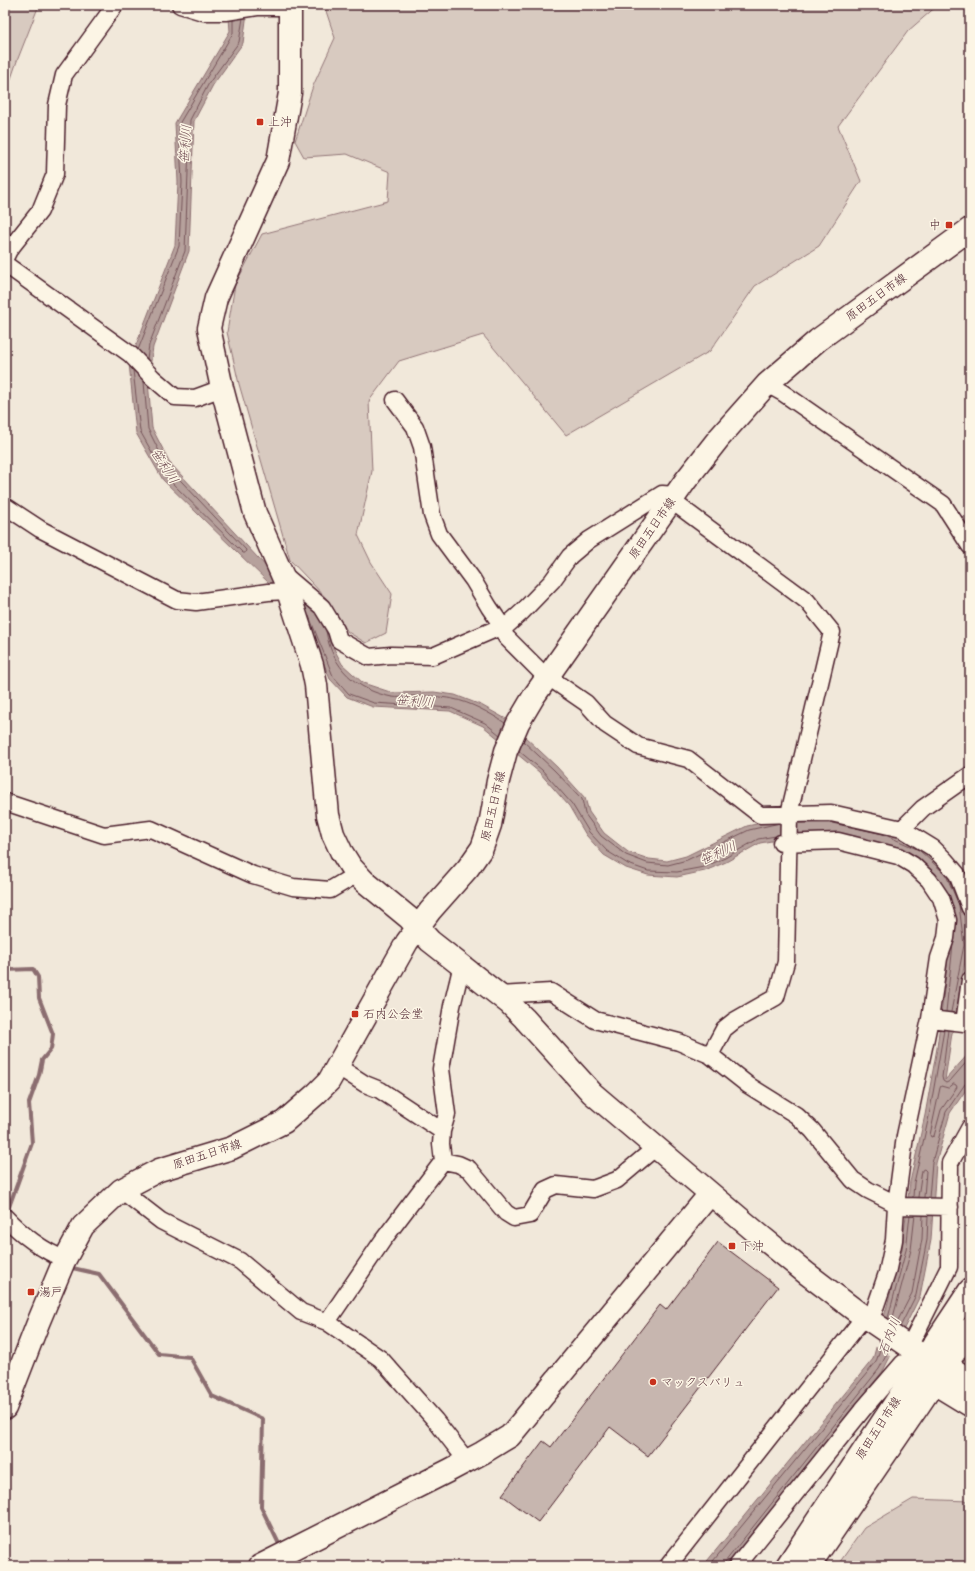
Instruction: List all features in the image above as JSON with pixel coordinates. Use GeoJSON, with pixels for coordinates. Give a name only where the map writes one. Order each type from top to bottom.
{"type":"FeatureCollection","features":[{"type":"Feature","properties":{"kind":"street"},"geometry":{"type":"LineString","coordinates":[[5,258],[9,250],[40,211],[55,174],[57,105],[64,75],[115,5]]}},
{"type":"Feature","properties":{"kind":"street"},"geometry":{"type":"LineString","coordinates":[[180,5],[203,12],[226,12],[257,7],[290,6],[290,93],[278,161],[216,298],[209,328],[222,388],[255,513],[279,583],[294,611],[312,665],[316,685],[325,797],[333,834],[341,851],[357,874],[378,894],[410,918],[430,941],[499,995],[524,1018],[592,1093],[655,1148],[866,1324],[911,1353],[946,1365],[970,1380]]}},
{"type":"Feature","properties":{"kind":"street","name":"原田五日市線"},"geometry":{"type":"LineString","coordinates":[[7,1396],[63,1263],[83,1226],[121,1190],[159,1170],[232,1148],[284,1122],[329,1081],[393,965],[417,927],[476,858],[482,848],[490,825],[498,781],[512,737],[534,696],[674,498],[719,438],[767,384],[818,340],[970,229]]}},
{"type":"Feature","properties":{"kind":"street"},"geometry":{"type":"LineString","coordinates":[[5,264],[130,354],[152,378],[175,397],[195,398],[222,388]]}},
{"type":"Feature","properties":{"kind":"street"},"geometry":{"type":"LineString","coordinates":[[767,384],[783,393],[943,504],[970,546]]}},
{"type":"Feature","properties":{"kind":"street"},"geometry":{"type":"LineString","coordinates":[[395,400],[415,427],[422,447],[432,515],[439,534],[473,580],[503,629],[506,637],[541,672],[586,703],[606,724],[638,746],[688,759],[760,815],[830,813],[902,829],[933,848],[945,860],[957,874],[970,908]]}},
{"type":"Feature","properties":{"kind":"street"},"geometry":{"type":"LineString","coordinates":[[5,506],[40,529],[177,600],[196,602],[279,583],[322,607],[336,630],[339,640],[369,657],[391,655],[433,656],[498,628],[503,629],[552,581],[570,556],[589,540],[662,494],[674,498],[807,601],[832,632],[789,815],[786,841],[786,962],[776,997],[734,1021],[724,1029],[710,1055]]}},
{"type":"Feature","properties":{"kind":"street"},"geometry":{"type":"LineString","coordinates":[[902,829],[923,808],[970,775]]}},
{"type":"Feature","properties":{"kind":"street"},"geometry":{"type":"LineString","coordinates":[[5,802],[104,835],[151,829],[253,875],[293,887],[330,890],[357,874]]}},
{"type":"Feature","properties":{"kind":"street"},"geometry":{"type":"LineString","coordinates":[[786,841],[838,841],[898,856],[913,865],[930,880],[941,898],[948,920],[946,938],[939,958],[932,1019],[905,1136],[894,1240],[887,1273],[874,1311],[844,1355]]}},
{"type":"Feature","properties":{"kind":"street"},"geometry":{"type":"LineString","coordinates":[[327,1322],[383,1240],[444,1161],[441,1144],[442,1131],[447,1114],[441,1069],[452,1006],[460,973],[464,967]]}},
{"type":"Feature","properties":{"kind":"street"},"geometry":{"type":"LineString","coordinates":[[932,1019],[965,1023],[970,980]]}},
{"type":"Feature","properties":{"kind":"street"},"geometry":{"type":"LineString","coordinates":[[499,995],[550,992],[595,1020],[678,1042],[710,1055],[748,1084],[796,1115],[812,1130],[853,1180],[868,1190],[898,1206],[945,1207]]}},
{"type":"Feature","properties":{"kind":"street"},"geometry":{"type":"LineString","coordinates":[[337,1066],[365,1084],[380,1090],[442,1131]]}},
{"type":"Feature","properties":{"kind":"street"},"geometry":{"type":"LineString","coordinates":[[737,1566],[864,1408],[911,1353],[950,1267],[945,1207],[950,1163],[970,1128]]}},
{"type":"Feature","properties":{"kind":"street"},"geometry":{"type":"LineString","coordinates":[[444,1161],[458,1164],[469,1169],[506,1213],[514,1218],[530,1215],[545,1190],[556,1184],[593,1189],[617,1180],[655,1148]]}},
{"type":"Feature","properties":{"kind":"street"},"geometry":{"type":"LineString","coordinates":[[121,1190],[161,1220],[240,1261],[301,1312],[327,1322],[381,1359],[435,1420],[467,1461]]}},
{"type":"Feature","properties":{"kind":"street"},"geometry":{"type":"LineString","coordinates":[[272,1561],[467,1461],[510,1436],[710,1194]]}},
{"type":"Feature","properties":{"kind":"street"},"geometry":{"type":"LineString","coordinates":[[7,1219],[17,1229],[56,1256],[63,1263]]}},
{"type":"Feature","properties":{"kind":"street","name":"原田五日市線"},"geometry":{"type":"LineString","coordinates":[[787,1566],[911,1353],[970,1290]]}},
{"type":"Feature","properties":{"kind":"street"},"geometry":{"type":"LineString","coordinates":[[668,1566],[866,1324]]}},
{"type":"Feature","properties":{"kind":"street","name":"原田五日市線"},"geometry":{"type":"LineString","coordinates":[[809,1566],[970,1329]]}},
{"type":"Feature","properties":{"kind":"street"},"geometry":{"type":"LineString","coordinates":[[911,1353],[934,1383],[970,1405]]}},
{"type":"Feature","properties":{"kind":"shaded area"},"geometry":{"type":"Polygon","coordinates":[[[5,5],[39,5],[5,96],[5,5]]]}},
{"type":"Feature","properties":{"kind":"shaded area"},"geometry":{"type":"Polygon","coordinates":[[[324,5],[938,5],[908,31],[838,126],[861,181],[819,246],[755,286],[710,351],[566,435],[483,335],[399,361],[369,401],[372,471],[358,535],[371,562],[392,594],[386,633],[366,643],[348,632],[326,598],[290,560],[239,384],[227,332],[235,285],[262,234],[388,201],[390,172],[347,154],[304,157],[295,141],[313,86],[335,38],[324,5]]]}},
{"type":"Feature","properties":{"kind":"shaded area"},"geometry":{"type":"Polygon","coordinates":[[[913,1499],[970,1501],[970,1566],[837,1566],[864,1528],[913,1499]]]}},
{"type":"Feature","properties":{"kind":"water"},"geometry":{"type":"Polygon","coordinates":[[[228,5],[248,5],[243,43],[213,85],[194,121],[189,251],[153,347],[148,381],[152,428],[170,463],[271,572],[324,617],[329,626],[332,645],[342,664],[363,683],[393,693],[434,692],[455,695],[481,705],[506,719],[557,767],[585,798],[589,812],[604,833],[628,852],[649,859],[667,861],[686,856],[747,826],[780,819],[832,819],[885,830],[921,847],[949,871],[963,904],[968,945],[945,1080],[970,1052],[970,1084],[950,1113],[936,1163],[931,1240],[920,1296],[883,1371],[727,1566],[703,1566],[873,1359],[902,1249],[910,1182],[925,1115],[937,1048],[951,933],[918,864],[794,837],[760,843],[726,862],[705,871],[677,877],[648,875],[626,868],[604,855],[586,835],[569,806],[539,772],[483,726],[450,711],[373,707],[347,697],[330,679],[306,619],[163,480],[136,433],[129,363],[175,245],[178,182],[175,123],[230,31],[228,5]]]}},
{"type":"Feature","properties":{"kind":"pier"},"geometry":{"type":"Polygon","coordinates":[[[882,1319],[903,1334],[892,1358],[875,1346],[882,1319]]]}},
{"type":"Feature","properties":{"kind":"building","name":"マックスバリュ"},"geometry":{"type":"Polygon","coordinates":[[[718,1242],[778,1287],[648,1456],[610,1427],[538,1522],[502,1495],[543,1441],[551,1447],[660,1305],[666,1310],[718,1242]]]}},
{"type":"Feature","properties":{"kind":"waterway"},"geometry":{"type":"LineString","coordinates":[[5,970],[33,969],[38,977],[39,998],[53,1034],[51,1049],[42,1060],[39,1075],[29,1103],[32,1143],[6,1215]]}},
{"type":"Feature","properties":{"kind":"waterway"},"geometry":{"type":"LineString","coordinates":[[42,1256],[55,1264]]}},
{"type":"Feature","properties":{"kind":"waterway"},"geometry":{"type":"LineString","coordinates":[[68,1267],[99,1274],[159,1354],[190,1357],[212,1396],[263,1419],[261,1507],[281,1548]]}},
{"type":"Feature","properties":{"kind":"waterway"},"geometry":{"type":"LineString","coordinates":[[287,1559],[290,1566]]}},
{"type":"Feature","properties":{"kind":"place","name":"上沖"},"geometry":{"type":"Point","coordinates":[260,122]}},
{"type":"Feature","properties":{"kind":"place","name":"中"},"geometry":{"type":"Point","coordinates":[949,225]}},
{"type":"Feature","properties":{"kind":"place","name":"石内公会堂"},"geometry":{"type":"Point","coordinates":[355,1014]}},
{"type":"Feature","properties":{"kind":"place","name":"下沖"},"geometry":{"type":"Point","coordinates":[732,1246]}},
{"type":"Feature","properties":{"kind":"place","name":"湯戸"},"geometry":{"type":"Point","coordinates":[31,1292]}},
{"type":"Feature","properties":{"kind":"place","name":"マックスバリュ"},"geometry":{"type":"Point","coordinates":[653,1382]}},
{"type":"Feature","properties":{"kind":"water label","name":"笹利川"},"geometry":{"type":"Point","coordinates":[185,144]}},
{"type":"Feature","properties":{"kind":"water label","name":"笹利川"},"geometry":{"type":"Point","coordinates":[165,466]}},
{"type":"Feature","properties":{"kind":"water label","name":"笹利川"},"geometry":{"type":"Point","coordinates":[415,701]}},
{"type":"Feature","properties":{"kind":"water label","name":"笹利川"},"geometry":{"type":"Point","coordinates":[718,853]}},
{"type":"Feature","properties":{"kind":"water label","name":"石内川"},"geometry":{"type":"Point","coordinates":[889,1336]}}]}
